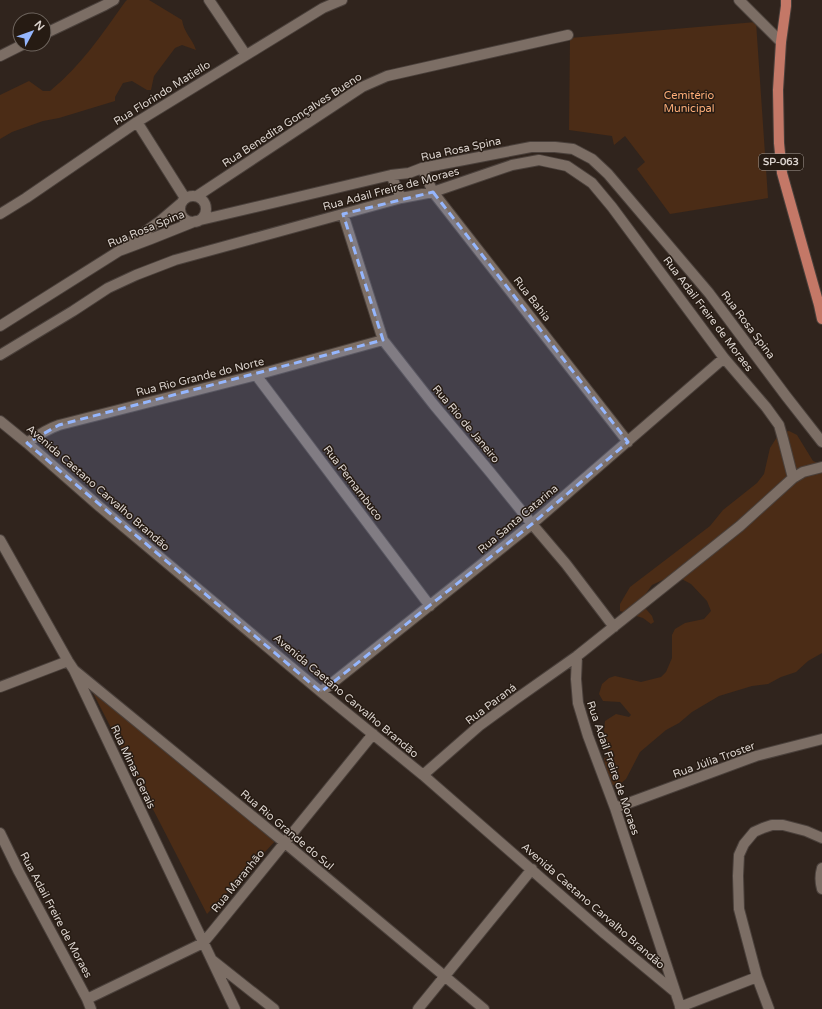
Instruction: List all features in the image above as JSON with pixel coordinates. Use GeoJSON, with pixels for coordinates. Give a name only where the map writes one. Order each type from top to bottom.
{"type":"FeatureCollection","features":[{"type":"Feature","properties":{"kind":"main road","name":"SP-063"},"geometry":{"type":"LineString","coordinates":[[786,0],[781,42],[778,90],[779,144],[782,173],[822,319]]}},
{"type":"Feature","properties":{"kind":"street"},"geometry":{"type":"LineString","coordinates":[[52,30],[114,0]]}},
{"type":"Feature","properties":{"kind":"street"},"geometry":{"type":"LineString","coordinates":[[208,0],[246,55]]}},
{"type":"Feature","properties":{"kind":"street","name":"Rua Florindo Matiello"},"geometry":{"type":"LineString","coordinates":[[0,214],[26,198],[137,122],[323,8],[342,0]]}},
{"type":"Feature","properties":{"kind":"street"},"geometry":{"type":"LineString","coordinates":[[739,0],[781,42]]}},
{"type":"Feature","properties":{"kind":"street","name":"Rua Benedita Gonçalves Bueno"},"geometry":{"type":"LineString","coordinates":[[197,196],[362,87],[387,76],[568,35]]}},
{"type":"Feature","properties":{"kind":"street"},"geometry":{"type":"LineString","coordinates":[[0,56],[12,50]]}},
{"type":"Feature","properties":{"kind":"street"},"geometry":{"type":"LineString","coordinates":[[119,250],[183,201],[191,196],[197,196],[202,200],[205,206],[205,212],[202,218],[196,221],[189,221],[183,218],[180,211],[183,201],[137,122]]}},
{"type":"Feature","properties":{"kind":"street","name":"Rua Rosa Spina"},"geometry":{"type":"LineString","coordinates":[[0,326],[119,250],[196,221],[391,175],[410,173],[422,168],[531,147],[555,146],[573,149],[592,159],[608,174],[709,293],[822,442]]}},
{"type":"Feature","properties":{"kind":"street","name":"Rua Adail Freire de Moraes"},"geometry":{"type":"LineString","coordinates":[[0,355],[108,288],[175,260],[401,198],[433,192],[512,166],[539,160],[567,166],[592,183],[612,207],[724,358],[766,407],[779,425],[793,478]]}},
{"type":"Feature","properties":{"kind":"street","name":"Rua Bahia"},"geometry":{"type":"LineString","coordinates":[[422,168],[433,192],[628,442]]}},
{"type":"Feature","properties":{"kind":"street"},"geometry":{"type":"LineString","coordinates":[[391,175],[401,198]]}},
{"type":"Feature","properties":{"kind":"street","name":"Rua Rio de Janeiro"},"geometry":{"type":"LineString","coordinates":[[343,214],[382,340],[566,564],[614,627]]}},
{"type":"Feature","properties":{"kind":"street","name":"Rua Rio Grande do Norte"},"geometry":{"type":"LineString","coordinates":[[28,443],[46,430],[59,425],[256,375],[382,340]]}},
{"type":"Feature","properties":{"kind":"street","name":"Rua Santa Catarina"},"geometry":{"type":"LineString","coordinates":[[321,692],[532,524],[724,358]]}},
{"type":"Feature","properties":{"kind":"street","name":"Rua Pernambuco"},"geometry":{"type":"LineString","coordinates":[[256,375],[430,606]]}},
{"type":"Feature","properties":{"kind":"street","name":"Avenida Caetano Carvalho Brandão"},"geometry":{"type":"LineString","coordinates":[[0,421],[28,443],[100,507],[321,692],[423,775],[605,934],[675,992]]}},
{"type":"Feature","properties":{"kind":"street"},"geometry":{"type":"LineString","coordinates":[[577,656],[740,526],[793,478],[802,472],[822,467]]}},
{"type":"Feature","properties":{"kind":"street","name":"Rua Minas Gerais"},"geometry":{"type":"LineString","coordinates":[[0,540],[74,670],[235,1009]]}},
{"type":"Feature","properties":{"kind":"street","name":"Rua Adail Freire de Moraes"},"geometry":{"type":"LineString","coordinates":[[577,656],[576,679],[578,703],[588,736],[615,808],[680,1008]]}},
{"type":"Feature","properties":{"kind":"street","name":"Rua Paraná"},"geometry":{"type":"LineString","coordinates":[[423,775],[479,726],[577,656]]}},
{"type":"Feature","properties":{"kind":"street"},"geometry":{"type":"LineString","coordinates":[[0,688],[68,660]]}},
{"type":"Feature","properties":{"kind":"street","name":"Rua Rio Grande do Sul"},"geometry":{"type":"LineString","coordinates":[[74,670],[484,1009]]}},
{"type":"Feature","properties":{"kind":"street","name":"Rua Maranhão"},"geometry":{"type":"LineString","coordinates":[[87,999],[203,943],[373,734]]}},
{"type":"Feature","properties":{"kind":"street","name":"Rua Júlia Troster"},"geometry":{"type":"LineString","coordinates":[[615,808],[756,756],[822,738]]}},
{"type":"Feature","properties":{"kind":"street"},"geometry":{"type":"LineString","coordinates":[[769,1009],[757,977],[739,909],[738,876],[740,855],[744,844],[754,832],[772,825],[784,825],[806,831],[822,838]]}},
{"type":"Feature","properties":{"kind":"street","name":"Rua Adail Freire de Moraes"},"geometry":{"type":"LineString","coordinates":[[0,833],[91,1009]]}},
{"type":"Feature","properties":{"kind":"street"},"geometry":{"type":"LineString","coordinates":[[822,868],[820,874],[822,889]]}},
{"type":"Feature","properties":{"kind":"street"},"geometry":{"type":"LineString","coordinates":[[418,1009],[532,870]]}},
{"type":"Feature","properties":{"kind":"street"},"geometry":{"type":"LineString","coordinates":[[211,959],[274,1009]]}},
{"type":"Feature","properties":{"kind":"street"},"geometry":{"type":"LineString","coordinates":[[680,1008],[757,977]]}},
{"type":"Feature","properties":{"kind":"highlighted area"},"geometry":{"type":"Polygon","coordinates":[[[433,192],[628,442],[532,524],[321,692],[27,443],[59,425],[383,340],[343,214],[433,192]]]}},
{"type":"Feature","properties":{"kind":"green space"},"geometry":{"type":"Polygon","coordinates":[[[127,0],[149,0],[182,20],[184,28],[196,50],[182,45],[175,48],[154,76],[151,90],[147,90],[132,81],[123,83],[115,97],[115,101],[59,118],[43,121],[12,132],[0,139],[0,95],[29,81],[43,91],[50,91],[72,71],[127,0]]]}},
{"type":"Feature","properties":{"kind":"green space","name":"Cemitério Municipal"},"geometry":{"type":"Polygon","coordinates":[[[756,22],[768,198],[670,214],[637,169],[645,162],[625,136],[614,145],[612,136],[569,130],[570,38],[756,22]]]}},
{"type":"Feature","properties":{"kind":"green space"},"geometry":{"type":"Polygon","coordinates":[[[789,431],[797,435],[813,461],[822,465],[822,653],[808,661],[796,672],[781,677],[768,684],[752,686],[719,696],[692,712],[679,723],[666,730],[640,752],[626,779],[620,784],[610,786],[604,758],[606,758],[609,753],[604,731],[605,721],[616,714],[629,717],[631,715],[620,702],[603,701],[599,694],[602,684],[609,678],[615,676],[641,682],[661,677],[666,672],[672,658],[672,635],[675,629],[685,623],[704,619],[711,611],[707,601],[691,584],[678,577],[671,576],[652,585],[640,602],[652,616],[654,622],[651,624],[643,618],[620,611],[620,604],[630,587],[710,526],[723,510],[757,483],[764,474],[770,448],[782,432],[789,431]]]}},
{"type":"Feature","properties":{"kind":"green space"},"geometry":{"type":"Polygon","coordinates":[[[90,687],[277,839],[207,914],[90,687]]]}}]}
